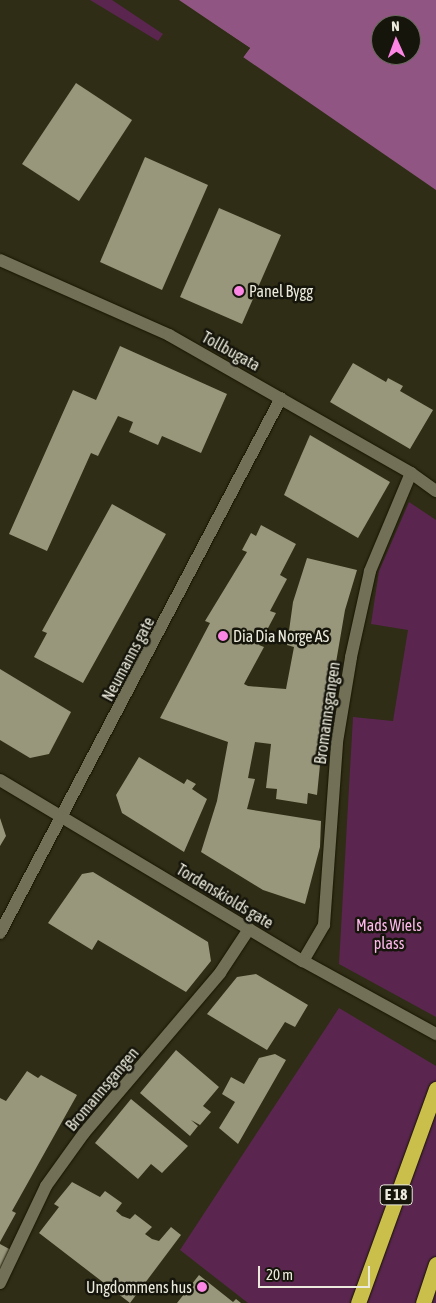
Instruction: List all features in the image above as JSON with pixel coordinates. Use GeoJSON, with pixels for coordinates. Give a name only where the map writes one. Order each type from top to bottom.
{"type":"FeatureCollection","features":[{"type":"Feature","properties":{"kind":"highway","name":"E 18"},"geometry":{"type":"LineString","coordinates":[[358,1303],[436,1089]]}},
{"type":"Feature","properties":{"kind":"highway"},"geometry":{"type":"LineString","coordinates":[[423,1303],[436,1264]]}},
{"type":"Feature","properties":{"kind":"street","name":"Tollbugata"},"geometry":{"type":"LineString","coordinates":[[0,260],[169,335],[411,473],[436,491]]}},
{"type":"Feature","properties":{"kind":"street","name":"Neumanns gate"},"geometry":{"type":"LineString","coordinates":[[0,933],[63,818],[281,398]]}},
{"type":"Feature","properties":{"kind":"street","name":"Bromannsgangen"},"geometry":{"type":"LineString","coordinates":[[303,961],[324,925],[337,742],[353,648],[370,571],[411,473]]}},
{"type":"Feature","properties":{"kind":"street","name":"Tordenskiolds gate"},"geometry":{"type":"LineString","coordinates":[[0,780],[303,961],[436,1034]]}},
{"type":"Feature","properties":{"kind":"street","name":"Bromannsgangen"},"geometry":{"type":"LineString","coordinates":[[0,1283],[46,1186],[84,1133],[220,973],[249,929]]}},
{"type":"Feature","properties":{"kind":"green space"},"geometry":{"type":"Polygon","coordinates":[[[90,0],[112,0],[163,34],[158,41],[90,0]]]}},
{"type":"Feature","properties":{"kind":"green space","name":"Mads Wiels plass"},"geometry":{"type":"Polygon","coordinates":[[[409,502],[436,520],[436,1017],[339,964],[353,717],[393,721],[408,630],[371,624],[379,571],[409,502]]]}},
{"type":"Feature","properties":{"kind":"green space"},"geometry":{"type":"Polygon","coordinates":[[[339,1008],[436,1066],[436,1303],[248,1303],[180,1250],[339,1008]]]}},
{"type":"Feature","properties":{"kind":"shaded area"},"geometry":{"type":"Polygon","coordinates":[[[179,0],[436,0],[436,190],[243,57],[250,48],[179,0]]]}},
{"type":"Feature","properties":{"kind":"pier"},"geometry":{"type":"Polygon","coordinates":[[[177,0],[250,48],[242,59],[246,48],[177,0]]]}},
{"type":"Feature","properties":{"kind":"building"},"geometry":{"type":"Polygon","coordinates":[[[76,83],[132,120],[79,201],[22,164],[76,83]]]}},
{"type":"Feature","properties":{"kind":"building"},"geometry":{"type":"Polygon","coordinates":[[[145,157],[208,185],[162,290],[100,262],[145,157]]]}},
{"type":"Feature","properties":{"kind":"building"},"geometry":{"type":"Polygon","coordinates":[[[219,208],[281,235],[242,324],[180,297],[219,208]]]}},
{"type":"Feature","properties":{"kind":"building"},"geometry":{"type":"Polygon","coordinates":[[[120,346],[227,394],[201,453],[162,436],[158,445],[129,432],[133,422],[118,416],[98,456],[91,453],[47,551],[9,534],[73,390],[96,400],[120,346]]]}},
{"type":"Feature","properties":{"kind":"building"},"geometry":{"type":"Polygon","coordinates":[[[353,363],[386,382],[388,378],[403,386],[400,391],[433,410],[410,449],[330,402],[353,363]]]}},
{"type":"Feature","properties":{"kind":"building"},"geometry":{"type":"Polygon","coordinates":[[[310,435],[390,482],[358,538],[284,495],[310,435]]]}},
{"type":"Feature","properties":{"kind":"building"},"geometry":{"type":"Polygon","coordinates":[[[112,504],[166,534],[83,683],[34,657],[47,633],[42,631],[112,504]]]}},
{"type":"Feature","properties":{"kind":"building"},"geometry":{"type":"Polygon","coordinates":[[[261,525],[296,544],[280,575],[287,579],[270,611],[276,613],[259,645],[264,647],[244,684],[248,686],[286,689],[294,647],[287,645],[293,602],[307,558],[357,570],[345,610],[333,680],[336,680],[333,697],[330,697],[324,725],[317,795],[308,793],[307,804],[276,799],[277,789],[266,788],[271,744],[255,742],[248,778],[255,779],[247,809],[321,821],[320,847],[305,904],[263,890],[201,852],[217,801],[228,742],[160,718],[210,623],[205,621],[247,552],[242,550],[251,533],[256,536],[261,525]]]}},
{"type":"Feature","properties":{"kind":"building"},"geometry":{"type":"Polygon","coordinates":[[[0,669],[71,712],[49,754],[30,758],[0,740],[0,669]]]}},
{"type":"Feature","properties":{"kind":"building"},"geometry":{"type":"Polygon","coordinates":[[[139,757],[184,784],[187,779],[196,784],[192,789],[207,799],[184,852],[122,813],[116,795],[139,757]]]}},
{"type":"Feature","properties":{"kind":"building"},"geometry":{"type":"Polygon","coordinates":[[[0,818],[6,836],[0,846],[0,818]]]}},
{"type":"Feature","properties":{"kind":"building"},"geometry":{"type":"Polygon","coordinates":[[[93,872],[208,942],[211,961],[186,992],[98,940],[92,950],[48,923],[82,874],[93,872]]]}},
{"type":"Feature","properties":{"kind":"building"},"geometry":{"type":"Polygon","coordinates":[[[256,974],[308,1005],[295,1027],[285,1022],[267,1050],[207,1014],[237,977],[256,974]]]}},
{"type":"Feature","properties":{"kind":"building"},"geometry":{"type":"Polygon","coordinates":[[[176,1050],[219,1087],[203,1106],[211,1112],[200,1125],[191,1120],[198,1126],[190,1136],[140,1093],[176,1050]]]}},
{"type":"Feature","properties":{"kind":"building"},"geometry":{"type":"Polygon","coordinates":[[[275,1054],[286,1060],[238,1144],[219,1128],[235,1102],[222,1094],[231,1077],[244,1084],[259,1058],[275,1054]]]}},
{"type":"Feature","properties":{"kind":"building"},"geometry":{"type":"Polygon","coordinates":[[[27,1071],[38,1078],[41,1075],[77,1095],[12,1211],[16,1213],[0,1242],[0,1098],[6,1101],[27,1071]]]}},
{"type":"Feature","properties":{"kind":"building"},"geometry":{"type":"Polygon","coordinates":[[[131,1099],[188,1146],[162,1173],[151,1164],[138,1179],[95,1143],[131,1099]]]}},
{"type":"Feature","properties":{"kind":"building"},"geometry":{"type":"Polygon","coordinates":[[[72,1182],[100,1197],[105,1191],[122,1203],[116,1211],[130,1219],[135,1214],[152,1227],[145,1234],[152,1239],[159,1241],[171,1227],[181,1235],[130,1303],[39,1233],[59,1207],[54,1204],[72,1182]]]}},
{"type":"Feature","properties":{"kind":"building"},"geometry":{"type":"Polygon","coordinates":[[[0,1244],[11,1250],[0,1270],[0,1244]]]}},
{"type":"Feature","properties":{"kind":"building","name":"Ungdommens hus"},"geometry":{"type":"Polygon","coordinates":[[[199,1275],[233,1302],[236,1299],[241,1303],[177,1303],[199,1275]]]}},
{"type":"Feature","properties":{"kind":"place","name":"Panel Bygg"},"geometry":{"type":"Point","coordinates":[239,291]}},
{"type":"Feature","properties":{"kind":"place","name":"Dia Dia Norge AS"},"geometry":{"type":"Point","coordinates":[223,636]}},
{"type":"Feature","properties":{"kind":"place","name":"Ungdommens hus"},"geometry":{"type":"Point","coordinates":[202,1287]}}]}
